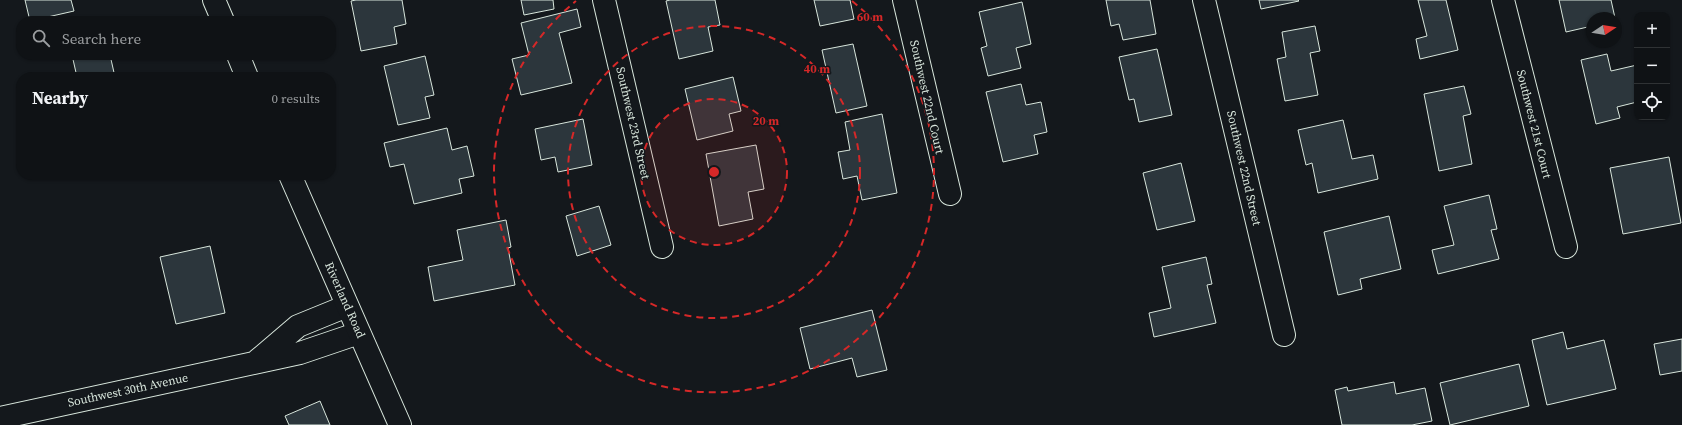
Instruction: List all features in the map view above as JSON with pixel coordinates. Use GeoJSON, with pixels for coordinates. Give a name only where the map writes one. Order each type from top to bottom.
{"type":"FeatureCollection","features":[{"type":"Feature","properties":{"kind":"street"},"geometry":{"type":"LineString","coordinates":[[214,0],[221,16]]}},
{"type":"Feature","properties":{"kind":"street","name":"Southwest 23rd Street"},"geometry":{"type":"LineString","coordinates":[[604,0],[662,247]]}},
{"type":"Feature","properties":{"kind":"street","name":"Southwest 22nd Court"},"geometry":{"type":"LineString","coordinates":[[904,0],[950,194]]}},
{"type":"Feature","properties":{"kind":"street","name":"Southwest 22nd Street"},"geometry":{"type":"LineString","coordinates":[[1204,0],[1284,335]]}},
{"type":"Feature","properties":{"kind":"street","name":"Southwest 21st Court"},"geometry":{"type":"LineString","coordinates":[[1503,0],[1566,248]]}},
{"type":"Feature","properties":{"kind":"street"},"geometry":{"type":"LineString","coordinates":[[240,60],[245,72]]}},
{"type":"Feature","properties":{"kind":"street","name":"Riverland Road"},"geometry":{"type":"LineString","coordinates":[[292,180],[400,425]]}},
{"type":"Feature","properties":{"kind":"street","name":"Southwest 30th Avenue"},"geometry":{"type":"LineString","coordinates":[[256,362],[298,326],[347,306]]}},
{"type":"Feature","properties":{"kind":"street","name":"Southwest 30th Avenue"},"geometry":{"type":"LineString","coordinates":[[0,418],[300,353],[359,333]]}},
{"type":"Feature","properties":{"kind":"building"},"geometry":{"type":"Polygon","coordinates":[[[25,0],[71,0],[74,11],[52,16],[29,16],[25,0]]]}},
{"type":"Feature","properties":{"kind":"building"},"geometry":{"type":"Polygon","coordinates":[[[402,0],[406,24],[394,27],[397,44],[361,51],[351,1],[402,0]]]}},
{"type":"Feature","properties":{"kind":"building"},"geometry":{"type":"Polygon","coordinates":[[[521,0],[553,0],[554,9],[524,15],[521,0]]]}},
{"type":"Feature","properties":{"kind":"building"},"geometry":{"type":"Polygon","coordinates":[[[715,0],[720,25],[708,27],[713,51],[679,59],[666,1],[715,0]]]}},
{"type":"Feature","properties":{"kind":"building"},"geometry":{"type":"Polygon","coordinates":[[[814,0],[850,0],[854,19],[820,26],[814,0]]]}},
{"type":"Feature","properties":{"kind":"building"},"geometry":{"type":"Polygon","coordinates":[[[1106,0],[1150,0],[1156,34],[1123,40],[1119,24],[1111,26],[1106,0]]]}},
{"type":"Feature","properties":{"kind":"building"},"geometry":{"type":"Polygon","coordinates":[[[1259,0],[1298,0],[1299,1],[1261,9],[1259,0]]]}},
{"type":"Feature","properties":{"kind":"building"},"geometry":{"type":"Polygon","coordinates":[[[1418,0],[1446,0],[1458,50],[1420,59],[1416,39],[1427,36],[1418,0]]]}},
{"type":"Feature","properties":{"kind":"building"},"geometry":{"type":"Polygon","coordinates":[[[1559,0],[1611,0],[1614,12],[1586,12],[1586,27],[1566,32],[1559,0]]]}},
{"type":"Feature","properties":{"kind":"building"},"geometry":{"type":"Polygon","coordinates":[[[1022,2],[1031,44],[1016,48],[1021,68],[988,76],[981,48],[987,46],[979,12],[1022,2]]]}},
{"type":"Feature","properties":{"kind":"building"},"geometry":{"type":"Polygon","coordinates":[[[577,9],[581,27],[559,33],[572,83],[521,95],[512,59],[529,55],[521,23],[577,9]]]}},
{"type":"Feature","properties":{"kind":"building"},"geometry":{"type":"Polygon","coordinates":[[[1315,26],[1320,51],[1310,53],[1318,95],[1285,101],[1277,59],[1286,57],[1282,32],[1315,26]]]}},
{"type":"Feature","properties":{"kind":"building"},"geometry":{"type":"Polygon","coordinates":[[[853,44],[867,106],[836,113],[822,50],[853,44]]]}},
{"type":"Feature","properties":{"kind":"building"},"geometry":{"type":"Polygon","coordinates":[[[1157,49],[1172,115],[1139,122],[1134,99],[1129,100],[1119,57],[1157,49]]]}},
{"type":"Feature","properties":{"kind":"building"},"geometry":{"type":"Polygon","coordinates":[[[1607,54],[1611,71],[1634,66],[1634,103],[1617,107],[1620,118],[1596,124],[1581,60],[1607,54]]]}},
{"type":"Feature","properties":{"kind":"building"},"geometry":{"type":"Polygon","coordinates":[[[425,56],[434,95],[425,97],[430,118],[398,125],[384,66],[425,56]]]}},
{"type":"Feature","properties":{"kind":"building"},"geometry":{"type":"Polygon","coordinates":[[[73,60],[111,60],[114,72],[76,72],[73,60]]]}},
{"type":"Feature","properties":{"kind":"building"},"geometry":{"type":"Polygon","coordinates":[[[733,77],[741,111],[729,114],[733,131],[697,140],[685,89],[733,77]]]}},
{"type":"Feature","properties":{"kind":"building"},"geometry":{"type":"Polygon","coordinates":[[[1021,84],[1026,105],[1041,102],[1047,132],[1034,135],[1038,154],[1003,162],[986,92],[1021,84]]]}},
{"type":"Feature","properties":{"kind":"building"},"geometry":{"type":"Polygon","coordinates":[[[1464,86],[1471,114],[1463,116],[1472,164],[1439,171],[1424,94],[1464,86]]]}},
{"type":"Feature","properties":{"kind":"building"},"geometry":{"type":"Polygon","coordinates":[[[882,114],[897,193],[862,200],[857,176],[843,179],[838,152],[850,150],[845,122],[882,114]]]}},
{"type":"Feature","properties":{"kind":"building"},"geometry":{"type":"Polygon","coordinates":[[[583,119],[592,165],[558,172],[555,157],[541,160],[535,129],[583,119]]]}},
{"type":"Feature","properties":{"kind":"building"},"geometry":{"type":"Polygon","coordinates":[[[1343,120],[1352,159],[1373,155],[1378,179],[1318,193],[1312,163],[1306,165],[1298,130],[1343,120]]]}},
{"type":"Feature","properties":{"kind":"building"},"geometry":{"type":"Polygon","coordinates":[[[447,128],[452,150],[467,146],[474,176],[459,179],[462,193],[414,204],[404,164],[390,167],[384,143],[447,128]]]}},
{"type":"Feature","properties":{"kind":"building"},"geometry":{"type":"Polygon","coordinates":[[[756,145],[764,189],[748,192],[753,219],[719,226],[706,154],[756,145]]]}},
{"type":"Feature","properties":{"kind":"building"},"geometry":{"type":"Polygon","coordinates":[[[1669,157],[1681,223],[1623,234],[1610,168],[1669,157]]]}},
{"type":"Feature","properties":{"kind":"building"},"geometry":{"type":"Polygon","coordinates":[[[1181,163],[1195,221],[1157,230],[1143,173],[1181,163]]]}},
{"type":"Feature","properties":{"kind":"building"},"geometry":{"type":"Polygon","coordinates":[[[1489,195],[1497,229],[1491,230],[1499,259],[1438,274],[1432,250],[1454,245],[1444,206],[1489,195]]]}},
{"type":"Feature","properties":{"kind":"building"},"geometry":{"type":"Polygon","coordinates":[[[599,206],[611,245],[577,256],[566,216],[599,206]]]}},
{"type":"Feature","properties":{"kind":"building"},"geometry":{"type":"Polygon","coordinates":[[[1389,216],[1401,269],[1360,279],[1362,289],[1338,295],[1324,232],[1389,216]]]}},
{"type":"Feature","properties":{"kind":"building"},"geometry":{"type":"Polygon","coordinates":[[[506,220],[511,247],[508,248],[515,285],[434,301],[428,267],[463,260],[457,230],[506,220]]]}},
{"type":"Feature","properties":{"kind":"building"},"geometry":{"type":"Polygon","coordinates":[[[210,246],[225,313],[176,324],[160,257],[210,246]]]}},
{"type":"Feature","properties":{"kind":"building"},"geometry":{"type":"Polygon","coordinates":[[[1206,257],[1212,284],[1207,285],[1216,323],[1154,337],[1149,313],[1171,308],[1162,267],[1206,257]]]}},
{"type":"Feature","properties":{"kind":"building"},"geometry":{"type":"Polygon","coordinates":[[[872,310],[887,370],[857,377],[852,358],[810,369],[800,328],[872,310]]]}},
{"type":"Feature","properties":{"kind":"building"},"geometry":{"type":"Polygon","coordinates":[[[1563,332],[1567,349],[1604,340],[1616,389],[1547,405],[1532,340],[1563,332]]]}},
{"type":"Feature","properties":{"kind":"building"},"geometry":{"type":"Polygon","coordinates":[[[1682,339],[1682,371],[1660,375],[1654,344],[1682,339]]]}},
{"type":"Feature","properties":{"kind":"building"},"geometry":{"type":"Polygon","coordinates":[[[1519,364],[1529,406],[1450,425],[1440,383],[1519,364]]]}},
{"type":"Feature","properties":{"kind":"building"},"geometry":{"type":"Polygon","coordinates":[[[1394,382],[1396,394],[1425,388],[1432,421],[1412,425],[1342,425],[1335,390],[1347,387],[1348,391],[1394,382]]]}},
{"type":"Feature","properties":{"kind":"building"},"geometry":{"type":"Polygon","coordinates":[[[320,401],[330,425],[289,425],[285,416],[320,401]]]}}]}
